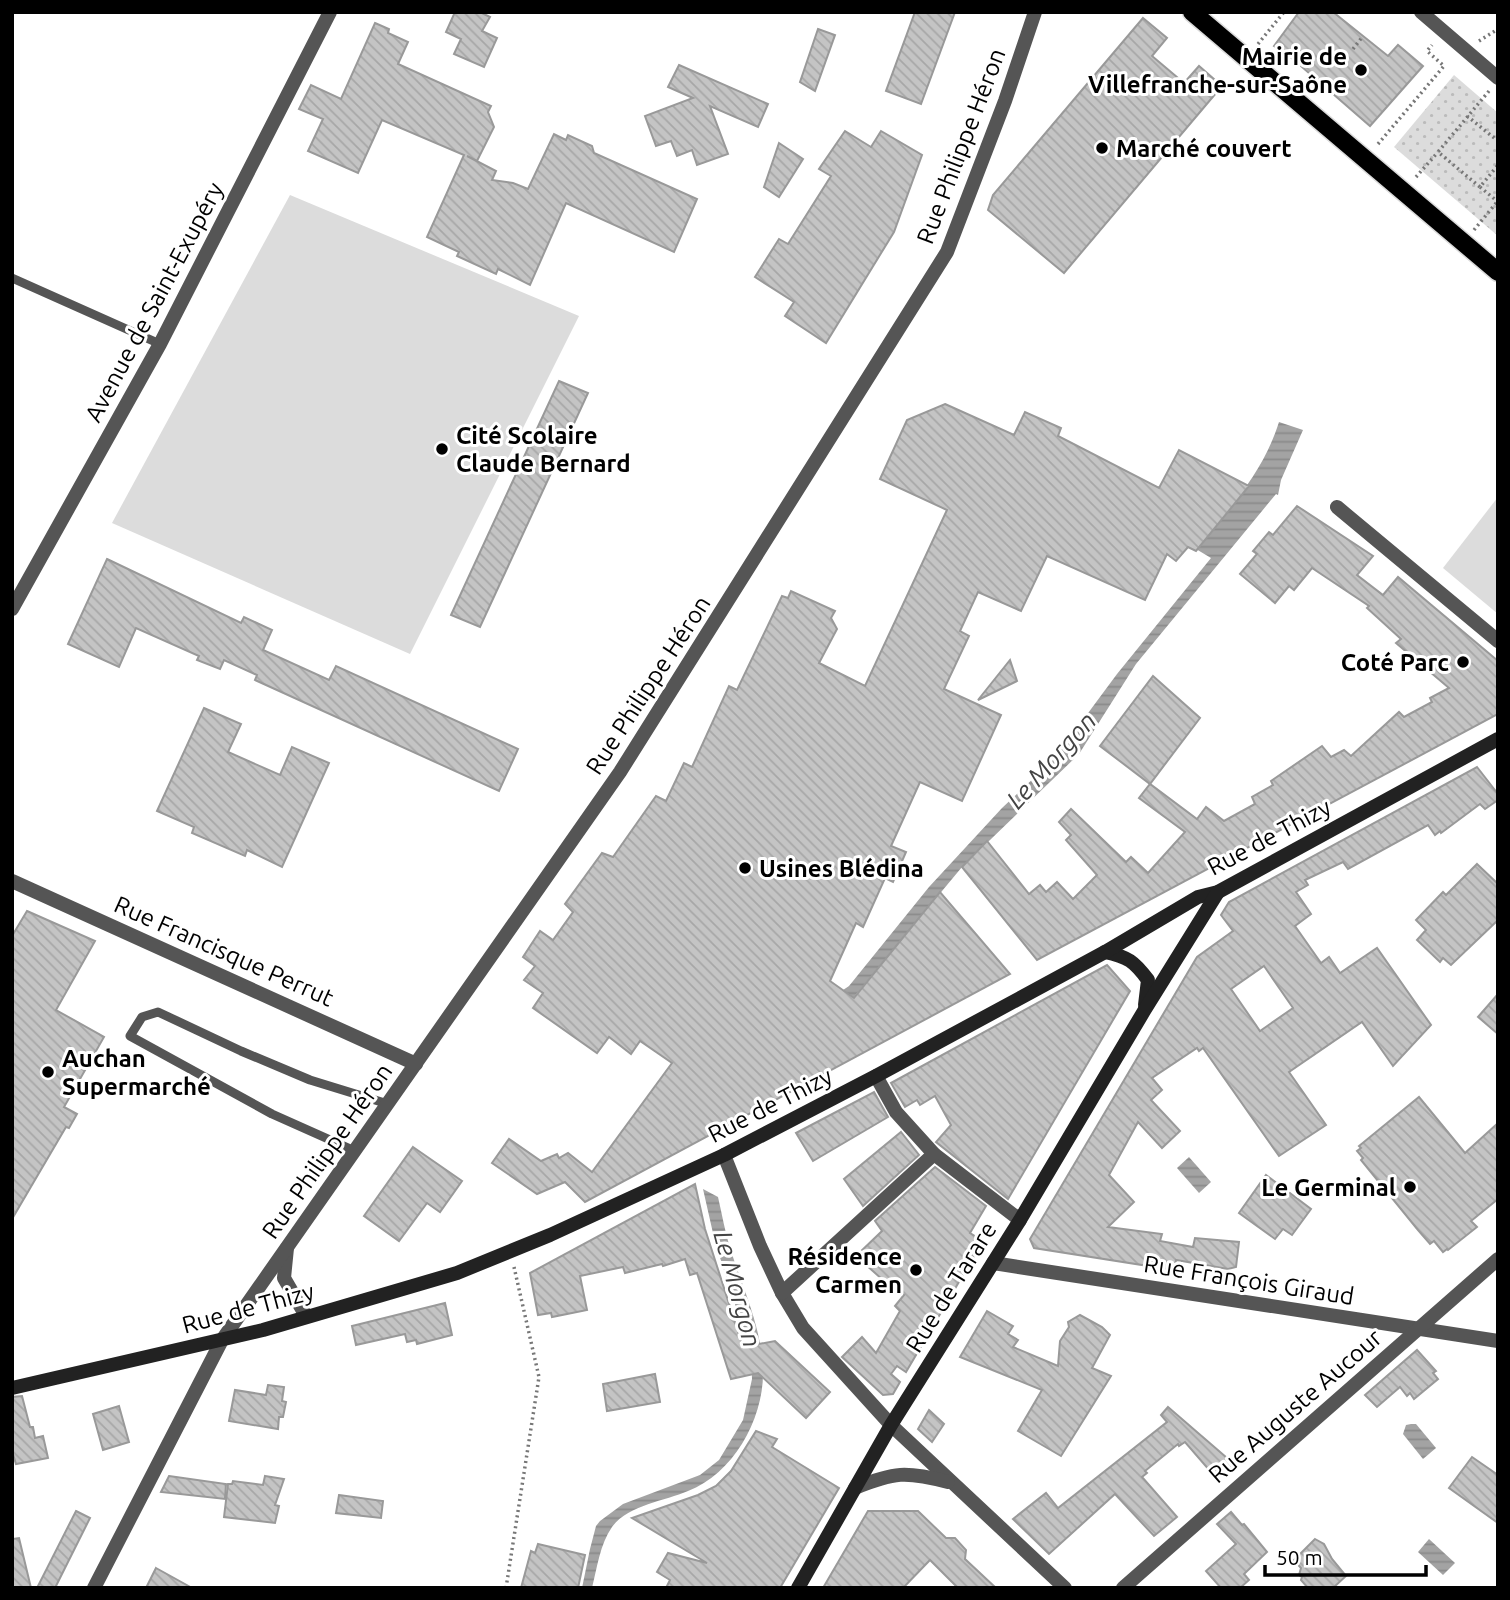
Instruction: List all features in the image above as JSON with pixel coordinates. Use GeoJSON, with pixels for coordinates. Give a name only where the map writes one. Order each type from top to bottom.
{"type":"FeatureCollection","features":[{"type":"Feature","properties":{"kind":"main road"},"geometry":{"type":"LineString","coordinates":[[1192,12],[1498,272]]}},
{"type":"Feature","properties":{"kind":"main road","name":"Rue de Thizy"},"geometry":{"type":"LineString","coordinates":[[12,1388],[222,1340],[457,1273],[510,1251],[724,1155],[1105,952],[1198,897],[1218,892],[1498,738]]}},
{"type":"Feature","properties":{"kind":"main road","name":"Rue de Tarare"},"geometry":{"type":"LineString","coordinates":[[798,1588],[891,1425],[1020,1220],[1218,892]]}},
{"type":"Feature","properties":{"kind":"main road","name":"Rue de Tarare"},"geometry":{"type":"LineString","coordinates":[[1105,952],[1135,962],[1148,980],[1144,1011]]}},
{"type":"Feature","properties":{"kind":"street","name":"Avenue de Saint-Exupéry"},"geometry":{"type":"LineString","coordinates":[[12,609],[160,344],[330,12]]}},
{"type":"Feature","properties":{"kind":"street","name":"Rue Philippe Héron"},"geometry":{"type":"LineString","coordinates":[[94,1588],[222,1340],[620,772],[947,253],[1005,101],[1035,12]]}},
{"type":"Feature","properties":{"kind":"street"},"geometry":{"type":"LineString","coordinates":[[1421,12],[1494,84]]}},
{"type":"Feature","properties":{"kind":"street"},"geometry":{"type":"LineString","coordinates":[[1338,507],[1498,641]]}},
{"type":"Feature","properties":{"kind":"street","name":"Rue Francisque Perrut"},"geometry":{"type":"LineString","coordinates":[[12,881],[416,1064]]}},
{"type":"Feature","properties":{"kind":"street"},"geometry":{"type":"LineString","coordinates":[[876,1076],[896,1112],[934,1154],[1020,1220]]}},
{"type":"Feature","properties":{"kind":"street"},"geometry":{"type":"LineString","coordinates":[[782,1293],[934,1154]]}},
{"type":"Feature","properties":{"kind":"street"},"geometry":{"type":"LineString","coordinates":[[724,1155],[751,1226],[782,1293],[803,1328],[891,1425],[1065,1588]]}},
{"type":"Feature","properties":{"kind":"street"},"geometry":{"type":"LineString","coordinates":[[287,1247],[284,1278],[306,1316]]}},
{"type":"Feature","properties":{"kind":"street","name":"Rue Auguste Aucour"},"geometry":{"type":"LineString","coordinates":[[1123,1588],[1498,1259]]}},
{"type":"Feature","properties":{"kind":"street","name":"Rue François Giraud"},"geometry":{"type":"LineString","coordinates":[[993,1263],[1498,1341]]}},
{"type":"Feature","properties":{"kind":"street"},"geometry":{"type":"LineString","coordinates":[[855,1488],[888,1475],[922,1475],[952,1483]]}},
{"type":"Feature","properties":{"kind":"lane"},"geometry":{"type":"LineString","coordinates":[[12,278],[160,344]]}},
{"type":"Feature","properties":{"kind":"lane"},"geometry":{"type":"LineString","coordinates":[[355,1151],[272,1114],[130,1036],[142,1017],[158,1012],[310,1080],[388,1104]]}},
{"type":"Feature","properties":{"kind":"path"},"geometry":{"type":"LineString","coordinates":[[1246,59],[1284,12]]}},
{"type":"Feature","properties":{"kind":"path"},"geometry":{"type":"LineString","coordinates":[[1470,34],[1479,42],[1498,29]]}},
{"type":"Feature","properties":{"kind":"path"},"geometry":{"type":"LineString","coordinates":[[1366,160],[1444,65],[1427,51],[1442,31]]}},
{"type":"Feature","properties":{"kind":"path"},"geometry":{"type":"LineString","coordinates":[[1353,49],[1363,36]]}},
{"type":"Feature","properties":{"kind":"path"},"geometry":{"type":"LineString","coordinates":[[1404,192],[1494,84]]}},
{"type":"Feature","properties":{"kind":"path"},"geometry":{"type":"LineString","coordinates":[[1467,116],[1498,141]]}},
{"type":"Feature","properties":{"kind":"path"},"geometry":{"type":"LineString","coordinates":[[1438,152],[1498,202],[1464,242]]}},
{"type":"Feature","properties":{"kind":"path"},"geometry":{"type":"LineString","coordinates":[[1480,187],[1498,165]]}},
{"type":"Feature","properties":{"kind":"path"},"geometry":{"type":"LineString","coordinates":[[506,1588],[539,1377],[510,1251]]}},
{"type":"Feature","properties":{"kind":"shaded area"},"geometry":{"type":"Polygon","coordinates":[[[1454,75],[1498,113],[1498,236],[1394,147],[1454,75]]]}},
{"type":"Feature","properties":{"kind":"shaded area"},"geometry":{"type":"Polygon","coordinates":[[[290,195],[579,316],[410,654],[112,523],[290,195]]]}},
{"type":"Feature","properties":{"kind":"shaded area"},"geometry":{"type":"Polygon","coordinates":[[[1498,497],[1498,614],[1443,568],[1498,497]]]}},
{"type":"Feature","properties":{"kind":"water"},"geometry":{"type":"Polygon","coordinates":[[[1279,422],[1303,430],[1281,480],[1278,495],[1276,494],[1136,664],[1079,754],[962,867],[853,998],[831,998],[849,986],[929,887],[1002,808],[1054,759],[1117,674],[1211,558],[1196,549],[1233,505],[1254,474],[1279,422]]]}},
{"type":"Feature","properties":{"kind":"water"},"geometry":{"type":"Polygon","coordinates":[[[1189,1157],[1211,1182],[1199,1193],[1177,1168],[1189,1157]]]}},
{"type":"Feature","properties":{"kind":"water","name":"Le Morgon"},"geometry":{"type":"Polygon","coordinates":[[[703,1189],[718,1197],[730,1248],[756,1324],[763,1371],[758,1408],[743,1443],[719,1472],[688,1491],[627,1514],[612,1527],[599,1556],[592,1588],[582,1588],[596,1526],[600,1521],[623,1504],[700,1475],[719,1460],[743,1420],[752,1379],[751,1354],[715,1242],[703,1189]]]}},
{"type":"Feature","properties":{"kind":"water"},"geometry":{"type":"Polygon","coordinates":[[[1416,1424],[1436,1448],[1423,1459],[1403,1434],[1406,1425],[1416,1424]]]}},
{"type":"Feature","properties":{"kind":"water"},"geometry":{"type":"Polygon","coordinates":[[[1429,1539],[1455,1563],[1443,1575],[1418,1552],[1429,1539]]]}},
{"type":"Feature","properties":{"kind":"building"},"geometry":{"type":"Polygon","coordinates":[[[455,12],[480,12],[490,17],[482,31],[497,38],[484,67],[454,54],[461,39],[446,32],[455,12]]]}},
{"type":"Feature","properties":{"kind":"building"},"geometry":{"type":"Polygon","coordinates":[[[915,12],[955,12],[921,104],[886,91],[915,12]]]}},
{"type":"Feature","properties":{"kind":"building","name":"Mairie de Villefranche-sur-Saône"},"geometry":{"type":"Polygon","coordinates":[[[1299,12],[1333,12],[1388,56],[1398,45],[1423,66],[1370,126],[1274,46],[1299,12]]]}},
{"type":"Feature","properties":{"kind":"building","name":"Marché couvert"},"geometry":{"type":"Polygon","coordinates":[[[1143,18],[1167,38],[1152,56],[1184,83],[1199,66],[1222,86],[1064,273],[988,210],[993,195],[1143,18]]]}},
{"type":"Feature","properties":{"kind":"building"},"geometry":{"type":"Polygon","coordinates":[[[375,23],[389,29],[388,33],[408,42],[398,64],[491,106],[488,112],[494,127],[477,161],[467,156],[496,171],[492,180],[513,183],[528,189],[554,134],[566,140],[568,135],[592,146],[594,153],[697,199],[674,252],[566,203],[530,285],[498,269],[496,274],[457,256],[459,252],[427,237],[464,155],[382,120],[358,173],[308,151],[323,119],[299,109],[311,85],[341,99],[375,23]]]}},
{"type":"Feature","properties":{"kind":"building"},"geometry":{"type":"Polygon","coordinates":[[[818,29],[835,35],[815,91],[800,82],[818,29]]]}},
{"type":"Feature","properties":{"kind":"building"},"geometry":{"type":"Polygon","coordinates":[[[679,65],[768,104],[758,127],[710,106],[728,154],[697,165],[692,150],[677,156],[671,141],[656,146],[645,116],[693,98],[668,87],[679,65]]]}},
{"type":"Feature","properties":{"kind":"building"},"geometry":{"type":"Polygon","coordinates":[[[845,131],[871,147],[881,131],[922,155],[894,232],[826,343],[785,316],[794,302],[755,277],[779,239],[788,244],[831,176],[819,169],[845,131]]]}},
{"type":"Feature","properties":{"kind":"building"},"geometry":{"type":"Polygon","coordinates":[[[779,143],[803,159],[779,197],[764,187],[779,143]]]}},
{"type":"Feature","properties":{"kind":"building"},"geometry":{"type":"Polygon","coordinates":[[[559,381],[588,393],[480,627],[451,615],[559,381]]]}},
{"type":"Feature","properties":{"kind":"building"},"geometry":{"type":"Polygon","coordinates":[[[945,404],[1014,435],[1025,412],[1061,428],[1058,436],[1159,488],[1179,450],[1249,486],[1196,551],[1188,547],[1176,561],[1167,554],[1145,600],[1047,556],[1021,611],[978,592],[960,631],[969,636],[944,689],[1001,715],[962,801],[920,782],[891,846],[906,852],[893,882],[885,878],[863,927],[856,923],[830,981],[854,998],[940,892],[1010,974],[585,1202],[565,1182],[537,1194],[492,1163],[509,1139],[541,1161],[557,1154],[559,1158],[568,1153],[592,1172],[672,1063],[640,1041],[631,1054],[609,1037],[597,1053],[533,1008],[543,993],[524,980],[535,966],[523,957],[540,931],[553,940],[573,912],[565,904],[602,853],[613,857],[656,796],[666,801],[684,763],[692,767],[729,686],[737,690],[782,596],[788,598],[791,591],[835,611],[831,618],[837,629],[819,663],[865,686],[947,510],[880,479],[907,420],[945,404]]]}},
{"type":"Feature","properties":{"kind":"building"},"geometry":{"type":"Polygon","coordinates":[[[1297,506],[1373,556],[1357,575],[1383,595],[1398,577],[1498,661],[1498,714],[1037,960],[962,867],[987,841],[1029,894],[1040,885],[1046,892],[1057,882],[1073,899],[1097,875],[1066,840],[1071,835],[1059,822],[1071,809],[1126,862],[1131,857],[1148,873],[1185,832],[1139,798],[1150,784],[1197,819],[1206,807],[1224,821],[1255,804],[1252,797],[1273,785],[1271,781],[1322,746],[1331,757],[1344,750],[1351,756],[1399,712],[1404,717],[1432,702],[1430,698],[1449,688],[1396,643],[1401,639],[1367,608],[1369,606],[1312,568],[1294,590],[1289,586],[1275,603],[1240,574],[1257,554],[1253,551],[1269,532],[1273,535],[1297,506]]]}},
{"type":"Feature","properties":{"kind":"building"},"geometry":{"type":"Polygon","coordinates":[[[107,559],[241,623],[244,617],[272,630],[263,650],[329,680],[336,666],[518,749],[499,791],[255,680],[257,675],[224,660],[220,669],[197,660],[199,656],[136,628],[119,667],[68,644],[107,559]]]}},
{"type":"Feature","properties":{"kind":"building"},"geometry":{"type":"Polygon","coordinates":[[[1010,660],[1017,681],[978,700],[1010,660]]]}},
{"type":"Feature","properties":{"kind":"building"},"geometry":{"type":"Polygon","coordinates":[[[1153,676],[1200,718],[1150,784],[1100,746],[1153,676]]]}},
{"type":"Feature","properties":{"kind":"building"},"geometry":{"type":"Polygon","coordinates":[[[204,708],[241,724],[228,752],[280,775],[292,747],[329,763],[282,867],[247,850],[245,856],[192,833],[194,827],[157,811],[204,708]]]}},
{"type":"Feature","properties":{"kind":"building"},"geometry":{"type":"Polygon","coordinates":[[[1477,767],[1498,794],[1498,800],[1485,809],[1480,804],[1441,833],[1440,831],[1435,835],[1428,825],[1348,869],[1343,862],[1305,880],[1308,885],[1296,892],[1311,914],[1295,926],[1321,963],[1329,957],[1340,973],[1377,948],[1431,1025],[1393,1066],[1362,1022],[1289,1072],[1326,1125],[1279,1156],[1203,1048],[1199,1051],[1197,1048],[1152,1078],[1162,1090],[1151,1100],[1180,1131],[1162,1148],[1138,1122],[1109,1175],[1134,1202],[1108,1227],[1162,1234],[1160,1241],[1193,1247],[1195,1238],[1239,1242],[1236,1267],[1228,1269],[1176,1260],[1174,1270],[1034,1248],[1030,1239],[1197,957],[1233,931],[1221,915],[1229,902],[1477,767]],[[1264,966],[1231,989],[1260,1031],[1293,1008],[1264,966]]]}},
{"type":"Feature","properties":{"kind":"building"},"geometry":{"type":"Polygon","coordinates":[[[1477,864],[1498,884],[1498,920],[1451,965],[1443,958],[1440,962],[1417,940],[1426,930],[1416,920],[1443,892],[1446,895],[1477,864]]]}},
{"type":"Feature","properties":{"kind":"building","name":"Auchan Supermarché"},"geometry":{"type":"Polygon","coordinates":[[[27,911],[95,941],[56,1010],[104,1037],[64,1107],[77,1114],[69,1128],[66,1127],[12,1219],[12,936],[27,911]]]}},
{"type":"Feature","properties":{"kind":"building"},"geometry":{"type":"Polygon","coordinates":[[[1107,965],[1130,991],[1008,1199],[936,1142],[951,1125],[935,1096],[920,1105],[917,1100],[905,1107],[891,1083],[1107,965]]]}},
{"type":"Feature","properties":{"kind":"building"},"geometry":{"type":"Polygon","coordinates":[[[1498,994],[1498,1034],[1478,1017],[1498,994]]]}},
{"type":"Feature","properties":{"kind":"building"},"geometry":{"type":"Polygon","coordinates":[[[874,1092],[888,1117],[813,1161],[796,1133],[874,1092]]]}},
{"type":"Feature","properties":{"kind":"building"},"geometry":{"type":"Polygon","coordinates":[[[1419,1097],[1465,1153],[1498,1123],[1498,1199],[1471,1221],[1477,1227],[1443,1252],[1434,1241],[1430,1244],[1418,1230],[1361,1160],[1363,1158],[1357,1151],[1361,1148],[1359,1146],[1419,1097]]]}},
{"type":"Feature","properties":{"kind":"building"},"geometry":{"type":"Polygon","coordinates":[[[901,1132],[919,1155],[863,1206],[844,1179],[901,1132]]]}},
{"type":"Feature","properties":{"kind":"building"},"geometry":{"type":"Polygon","coordinates":[[[413,1147],[462,1181],[440,1212],[427,1203],[399,1241],[364,1216],[413,1147]]]}},
{"type":"Feature","properties":{"kind":"building"},"geometry":{"type":"Polygon","coordinates":[[[935,1167],[986,1206],[970,1233],[983,1241],[906,1372],[897,1366],[891,1374],[900,1382],[893,1394],[883,1395],[842,1357],[862,1337],[876,1353],[900,1311],[895,1306],[904,1295],[893,1289],[856,1256],[882,1231],[875,1221],[935,1167]]]}},
{"type":"Feature","properties":{"kind":"building"},"geometry":{"type":"Polygon","coordinates":[[[1266,1175],[1311,1209],[1292,1235],[1283,1229],[1275,1239],[1239,1213],[1266,1175]]]}},
{"type":"Feature","properties":{"kind":"building"},"geometry":{"type":"Polygon","coordinates":[[[695,1184],[705,1229],[743,1347],[775,1341],[830,1392],[806,1418],[758,1373],[731,1379],[697,1273],[690,1275],[685,1259],[625,1273],[623,1267],[580,1276],[587,1310],[552,1317],[551,1313],[538,1315],[530,1273],[695,1184]]]}},
{"type":"Feature","properties":{"kind":"building"},"geometry":{"type":"Polygon","coordinates":[[[445,1303],[452,1335],[417,1344],[416,1340],[407,1342],[405,1334],[356,1345],[352,1326],[445,1303]]]}},
{"type":"Feature","properties":{"kind":"building"},"geometry":{"type":"Polygon","coordinates":[[[987,1311],[1013,1326],[1008,1334],[1018,1340],[1013,1347],[1058,1366],[1060,1341],[1069,1327],[1068,1322],[1080,1315],[1102,1327],[1110,1335],[1092,1368],[1111,1376],[1061,1456],[1018,1431],[1042,1390],[960,1357],[987,1311]]]}},
{"type":"Feature","properties":{"kind":"building"},"geometry":{"type":"Polygon","coordinates":[[[1417,1350],[1436,1371],[1433,1373],[1438,1379],[1414,1399],[1410,1393],[1407,1396],[1400,1387],[1377,1407],[1365,1395],[1417,1350]]]}},
{"type":"Feature","properties":{"kind":"building"},"geometry":{"type":"Polygon","coordinates":[[[655,1374],[660,1402],[607,1411],[603,1384],[655,1374]]]}},
{"type":"Feature","properties":{"kind":"building"},"geometry":{"type":"Polygon","coordinates":[[[268,1385],[284,1387],[282,1401],[286,1402],[283,1417],[279,1417],[278,1429],[229,1421],[235,1390],[266,1395],[268,1385]]]}},
{"type":"Feature","properties":{"kind":"building"},"geometry":{"type":"Polygon","coordinates":[[[22,1396],[30,1427],[33,1427],[35,1438],[43,1436],[48,1458],[16,1464],[12,1451],[12,1397],[22,1396]]]}},
{"type":"Feature","properties":{"kind":"building"},"geometry":{"type":"Polygon","coordinates":[[[119,1406],[129,1442],[103,1450],[93,1414],[119,1406]]]}},
{"type":"Feature","properties":{"kind":"building"},"geometry":{"type":"Polygon","coordinates":[[[1168,1407],[1234,1464],[1217,1479],[1185,1442],[1179,1446],[1178,1444],[1145,1471],[1147,1473],[1142,1477],[1177,1517],[1154,1536],[1115,1494],[1049,1554],[1013,1519],[1046,1493],[1058,1508],[1167,1422],[1161,1415],[1168,1407]]]}},
{"type":"Feature","properties":{"kind":"building"},"geometry":{"type":"Polygon","coordinates":[[[929,1410],[944,1424],[932,1442],[918,1429],[929,1410]]]}},
{"type":"Feature","properties":{"kind":"building"},"geometry":{"type":"Polygon","coordinates":[[[756,1431],[777,1439],[772,1447],[839,1488],[780,1588],[666,1588],[670,1580],[657,1572],[668,1553],[707,1563],[632,1518],[716,1486],[731,1471],[756,1431]]]}},
{"type":"Feature","properties":{"kind":"building"},"geometry":{"type":"Polygon","coordinates":[[[1472,1457],[1498,1475],[1498,1523],[1449,1488],[1472,1457]]]}},
{"type":"Feature","properties":{"kind":"building"},"geometry":{"type":"Polygon","coordinates":[[[169,1476],[226,1484],[225,1499],[161,1492],[169,1476]]]}},
{"type":"Feature","properties":{"kind":"building"},"geometry":{"type":"Polygon","coordinates":[[[265,1476],[284,1479],[275,1505],[279,1506],[275,1523],[224,1517],[228,1484],[233,1481],[263,1485],[265,1476]]]}},
{"type":"Feature","properties":{"kind":"building"},"geometry":{"type":"Polygon","coordinates":[[[339,1495],[383,1501],[381,1518],[336,1513],[339,1495]]]}},
{"type":"Feature","properties":{"kind":"building"},"geometry":{"type":"Polygon","coordinates":[[[76,1511],[90,1518],[55,1588],[37,1588],[76,1511]]]}},
{"type":"Feature","properties":{"kind":"building"},"geometry":{"type":"Polygon","coordinates":[[[868,1511],[918,1511],[946,1538],[955,1538],[966,1550],[965,1559],[996,1588],[958,1588],[930,1560],[903,1588],[823,1588],[868,1511]]]}},
{"type":"Feature","properties":{"kind":"building"},"geometry":{"type":"Polygon","coordinates":[[[1231,1512],[1267,1552],[1244,1574],[1249,1580],[1240,1588],[1221,1588],[1206,1571],[1236,1544],[1217,1524],[1231,1512]]]}},
{"type":"Feature","properties":{"kind":"building"},"geometry":{"type":"Polygon","coordinates":[[[19,1538],[31,1588],[12,1588],[12,1539],[19,1538]]]}},
{"type":"Feature","properties":{"kind":"building"},"geometry":{"type":"Polygon","coordinates":[[[1315,1539],[1324,1544],[1346,1576],[1333,1588],[1308,1588],[1299,1575],[1301,1568],[1294,1560],[1315,1539]]]}},
{"type":"Feature","properties":{"kind":"building"},"geometry":{"type":"Polygon","coordinates":[[[538,1544],[585,1555],[578,1588],[521,1588],[531,1551],[535,1553],[538,1544]]]}},
{"type":"Feature","properties":{"kind":"building"},"geometry":{"type":"Polygon","coordinates":[[[156,1568],[192,1588],[146,1588],[156,1568]]]}},
{"type":"Feature","properties":{"kind":"place","name":"Mairie de Villefranche-sur-Saône"},"geometry":{"type":"Point","coordinates":[1361,70]}},
{"type":"Feature","properties":{"kind":"place","name":"Marché couvert"},"geometry":{"type":"Point","coordinates":[1102,148]}},
{"type":"Feature","properties":{"kind":"place","name":"Cité Scolaire Claude Bernard"},"geometry":{"type":"Point","coordinates":[442,449]}},
{"type":"Feature","properties":{"kind":"place","name":"Coté Parc"},"geometry":{"type":"Point","coordinates":[1463,662]}},
{"type":"Feature","properties":{"kind":"place","name":"Usines Blédina"},"geometry":{"type":"Point","coordinates":[745,868]}},
{"type":"Feature","properties":{"kind":"place","name":"Auchan Supermarché"},"geometry":{"type":"Point","coordinates":[48,1072]}},
{"type":"Feature","properties":{"kind":"place","name":"Le Germinal"},"geometry":{"type":"Point","coordinates":[1410,1187]}},
{"type":"Feature","properties":{"kind":"place","name":"Résidence Carmen"},"geometry":{"type":"Point","coordinates":[916,1270]}}]}
